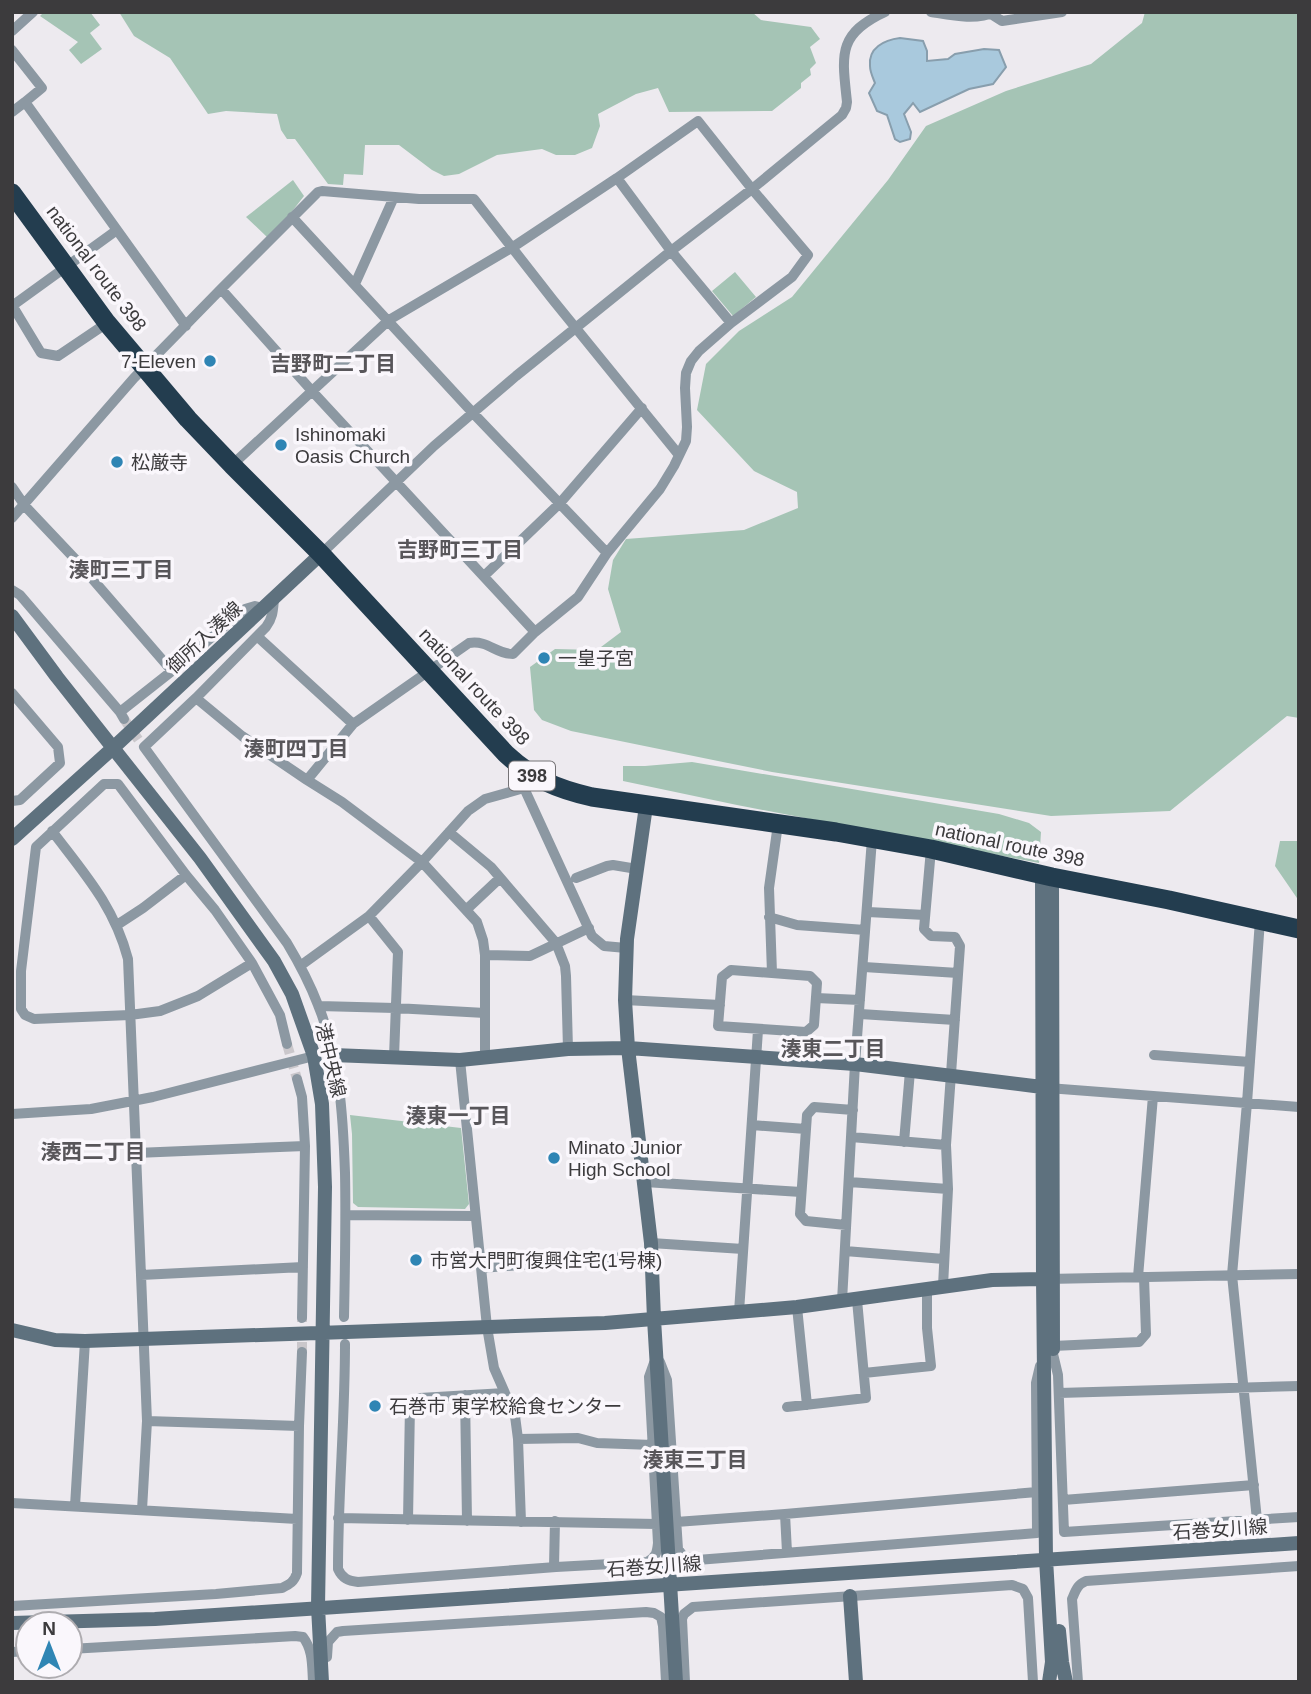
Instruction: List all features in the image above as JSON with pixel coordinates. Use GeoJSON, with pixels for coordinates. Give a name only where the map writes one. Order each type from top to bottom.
{"type":"FeatureCollection","features":[{"type":"Feature","properties":{"kind":"highway","name":"national route 398"},"geometry":{"type":"LineString","coordinates":[[12,193],[107,323],[188,419],[321,554],[506,754],[528,782],[646,806],[931,849],[1299,929]]}},
{"type":"Feature","properties":{"kind":"street"},"geometry":{"type":"LineString","coordinates":[[12,31],[33,12]]}},
{"type":"Feature","properties":{"kind":"street"},"geometry":{"type":"LineString","coordinates":[[321,554],[434,446],[516,376],[752,189],[844,111],[847,102],[844,50],[851,36],[866,22],[886,12]]}},
{"type":"Feature","properties":{"kind":"street"},"geometry":{"type":"LineString","coordinates":[[931,12],[950,16],[983,16],[992,13],[1002,21],[1062,12]]}},
{"type":"Feature","properties":{"kind":"street"},"geometry":{"type":"LineString","coordinates":[[12,50],[42,88],[12,113]]}},
{"type":"Feature","properties":{"kind":"street"},"geometry":{"type":"LineString","coordinates":[[25,102],[186,326]]}},
{"type":"Feature","properties":{"kind":"street"},"geometry":{"type":"LineString","coordinates":[[232,465],[389,320],[513,247],[698,121],[808,255],[792,277],[731,323],[691,361],[684,388],[686,441],[660,489],[607,553],[578,597],[516,652],[508,654],[482,642],[469,643],[353,724],[307,780]]}},
{"type":"Feature","properties":{"kind":"street"},"geometry":{"type":"LineString","coordinates":[[617,178],[671,251],[731,323]]}},
{"type":"Feature","properties":{"kind":"street"},"geometry":{"type":"LineString","coordinates":[[12,518],[144,368],[292,217],[318,192],[323,191],[419,199],[474,199],[679,455]]}},
{"type":"Feature","properties":{"kind":"street"},"geometry":{"type":"LineString","coordinates":[[355,285],[394,197]]}},
{"type":"Feature","properties":{"kind":"street"},"geometry":{"type":"LineString","coordinates":[[292,217],[607,553]]}},
{"type":"Feature","properties":{"kind":"street"},"geometry":{"type":"LineString","coordinates":[[107,323],[58,356],[41,353],[12,306],[117,230]]}},
{"type":"Feature","properties":{"kind":"street"},"geometry":{"type":"LineString","coordinates":[[221,289],[536,632]]}},
{"type":"Feature","properties":{"kind":"street"},"geometry":{"type":"LineString","coordinates":[[484,576],[560,503],[642,408]]}},
{"type":"Feature","properties":{"kind":"street"},"geometry":{"type":"LineString","coordinates":[[12,487],[25,506],[76,560],[172,671]]}},
{"type":"Feature","properties":{"kind":"street","name":"御所入湊線"},"geometry":{"type":"LineString","coordinates":[[12,839],[321,554]]}},
{"type":"Feature","properties":{"kind":"street"},"geometry":{"type":"LineString","coordinates":[[12,590],[20,595],[122,715],[245,609],[269,603],[273,612],[258,637],[196,698],[142,745],[287,943],[318,1006],[339,1080],[344,1127],[344,1317]]}},
{"type":"Feature","properties":{"kind":"street","name":"港中央線"},"geometry":{"type":"LineString","coordinates":[[12,616],[200,858],[274,961],[292,994],[314,1056],[322,1104],[324,1173],[318,1607],[322,1682]]}},
{"type":"Feature","properties":{"kind":"street"},"geometry":{"type":"LineString","coordinates":[[258,637],[353,724]]}},
{"type":"Feature","properties":{"kind":"street"},"geometry":{"type":"LineString","coordinates":[[12,693],[58,747],[60,763],[20,800],[12,801]]}},
{"type":"Feature","properties":{"kind":"street"},"geometry":{"type":"LineString","coordinates":[[196,698],[242,736],[342,802],[422,862],[467,909],[480,929],[485,955],[485,1058]]}},
{"type":"Feature","properties":{"kind":"street"},"geometry":{"type":"LineString","coordinates":[[300,966],[369,916],[468,811],[485,799],[528,782],[592,936],[604,946],[626,948]]}},
{"type":"Feature","properties":{"kind":"street"},"geometry":{"type":"LineString","coordinates":[[252,963],[198,996],[160,1011],[34,1019],[24,1016],[21,971],[36,847],[104,784],[118,784],[215,910],[252,963],[280,1015],[287,1044]]}},
{"type":"Feature","properties":{"kind":"street"},"geometry":{"type":"LineString","coordinates":[[646,806],[626,948],[625,1000],[651,1249],[676,1682]]}},
{"type":"Feature","properties":{"kind":"street"},"geometry":{"type":"LineString","coordinates":[[772,973],[769,888],[778,824]]}},
{"type":"Feature","properties":{"kind":"street"},"geometry":{"type":"LineString","coordinates":[[52,831],[96,889],[117,925],[128,959],[145,1340],[147,1421],[142,1510]]}},
{"type":"Feature","properties":{"kind":"street"},"geometry":{"type":"LineString","coordinates":[[449,832],[491,867],[556,943],[565,966],[568,1049]]}},
{"type":"Feature","properties":{"kind":"street"},"geometry":{"type":"LineString","coordinates":[[787,1407],[866,1398],[864,1373],[849,1300],[845,1251],[855,1064],[872,839]]}},
{"type":"Feature","properties":{"kind":"street"},"geometry":{"type":"LineString","coordinates":[[931,849],[924,929],[931,936],[955,937],[960,946],[946,1144],[948,1189],[943,1286]]}},
{"type":"Feature","properties":{"kind":"street"},"geometry":{"type":"LineString","coordinates":[[576,878],[607,866],[637,869]]}},
{"type":"Feature","properties":{"kind":"street"},"geometry":{"type":"LineString","coordinates":[[117,925],[186,874]]}},
{"type":"Feature","properties":{"kind":"street"},"geometry":{"type":"LineString","coordinates":[[1047,876],[1049,1559],[1052,1662],[1049,1682]]}},
{"type":"Feature","properties":{"kind":"street"},"geometry":{"type":"LineString","coordinates":[[467,909],[500,878]]}},
{"type":"Feature","properties":{"kind":"street"},"geometry":{"type":"LineString","coordinates":[[868,912],[925,915]]}},
{"type":"Feature","properties":{"kind":"street"},"geometry":{"type":"LineString","coordinates":[[369,916],[398,952],[394,1057]]}},
{"type":"Feature","properties":{"kind":"street"},"geometry":{"type":"LineString","coordinates":[[769,917],[797,925],[865,930]]}},
{"type":"Feature","properties":{"kind":"street"},"geometry":{"type":"LineString","coordinates":[[1257,1520],[1232,1275],[1260,920]]}},
{"type":"Feature","properties":{"kind":"street"},"geometry":{"type":"LineString","coordinates":[[485,955],[530,956],[589,928]]}},
{"type":"Feature","properties":{"kind":"street"},"geometry":{"type":"LineString","coordinates":[[864,967],[958,973]]}},
{"type":"Feature","properties":{"kind":"street"},"geometry":{"type":"LineString","coordinates":[[730,970],[772,973],[810,976],[817,983],[814,1025],[806,1032],[718,1026],[722,977],[730,970]]}},
{"type":"Feature","properties":{"kind":"street"},"geometry":{"type":"LineString","coordinates":[[816,999],[860,1000]]}},
{"type":"Feature","properties":{"kind":"street"},"geometry":{"type":"LineString","coordinates":[[625,1000],[720,1005]]}},
{"type":"Feature","properties":{"kind":"street"},"geometry":{"type":"LineString","coordinates":[[318,1006],[485,1013]]}},
{"type":"Feature","properties":{"kind":"street"},"geometry":{"type":"LineString","coordinates":[[860,1014],[956,1020]]}},
{"type":"Feature","properties":{"kind":"street"},"geometry":{"type":"LineString","coordinates":[[739,1312],[758,1030]]}},
{"type":"Feature","properties":{"kind":"street"},"geometry":{"type":"LineString","coordinates":[[333,1055],[460,1059],[568,1049],[628,1048],[855,1064],[1048,1088],[1299,1107]]}},
{"type":"Feature","properties":{"kind":"street"},"geometry":{"type":"LineString","coordinates":[[1154,1055],[1250,1062]]}},
{"type":"Feature","properties":{"kind":"street"},"geometry":{"type":"LineString","coordinates":[[12,1114],[91,1109],[153,1097],[314,1056]]}},
{"type":"Feature","properties":{"kind":"street"},"geometry":{"type":"LineString","coordinates":[[460,1059],[487,1327],[494,1368],[515,1416],[521,1522]]}},
{"type":"Feature","properties":{"kind":"street"},"geometry":{"type":"LineString","coordinates":[[904,1142],[909,1071]]}},
{"type":"Feature","properties":{"kind":"street"},"geometry":{"type":"LineString","coordinates":[[297,1079],[302,1097],[305,1146],[302,1318]]}},
{"type":"Feature","properties":{"kind":"street"},"geometry":{"type":"LineString","coordinates":[[1050,1351],[1139,1342],[1146,1334],[1141,1277],[1153,1096]]}},
{"type":"Feature","properties":{"kind":"street"},"geometry":{"type":"LineString","coordinates":[[846,1225],[806,1221],[800,1213],[801,1192],[807,1115],[814,1107],[853,1110]]}},
{"type":"Feature","properties":{"kind":"street"},"geometry":{"type":"LineString","coordinates":[[752,1125],[806,1129]]}},
{"type":"Feature","properties":{"kind":"street"},"geometry":{"type":"LineString","coordinates":[[851,1137],[946,1144]]}},
{"type":"Feature","properties":{"kind":"street"},"geometry":{"type":"LineString","coordinates":[[136,1153],[305,1146]]}},
{"type":"Feature","properties":{"kind":"street"},"geometry":{"type":"LineString","coordinates":[[645,1182],[801,1192]]}},
{"type":"Feature","properties":{"kind":"street"},"geometry":{"type":"LineString","coordinates":[[849,1182],[948,1189]]}},
{"type":"Feature","properties":{"kind":"street"},"geometry":{"type":"LineString","coordinates":[[346,1215],[475,1216]]}},
{"type":"Feature","properties":{"kind":"street"},"geometry":{"type":"LineString","coordinates":[[481,1268],[651,1249],[743,1249]]}},
{"type":"Feature","properties":{"kind":"street"},"geometry":{"type":"LineString","coordinates":[[845,1251],[944,1259]]}},
{"type":"Feature","properties":{"kind":"street"},"geometry":{"type":"LineString","coordinates":[[141,1275],[303,1267]]}},
{"type":"Feature","properties":{"kind":"street"},"geometry":{"type":"LineString","coordinates":[[12,1330],[55,1340],[85,1341],[606,1323],[797,1307],[992,1280],[1299,1274]]}},
{"type":"Feature","properties":{"kind":"street"},"geometry":{"type":"LineString","coordinates":[[864,1373],[931,1366],[927,1290]]}},
{"type":"Feature","properties":{"kind":"street"},"geometry":{"type":"LineString","coordinates":[[797,1307],[807,1405]]}},
{"type":"Feature","properties":{"kind":"street"},"geometry":{"type":"LineString","coordinates":[[75,1506],[85,1341]]}},
{"type":"Feature","properties":{"kind":"street"},"geometry":{"type":"LineString","coordinates":[[345,1344],[338,1569],[341,1576],[352,1581],[647,1562],[656,1555],[658,1543],[649,1377],[657,1355]]}},
{"type":"Feature","properties":{"kind":"street"},"geometry":{"type":"LineString","coordinates":[[1050,1351],[1058,1375],[1064,1532],[1299,1517]]}},
{"type":"Feature","properties":{"kind":"street"},"geometry":{"type":"LineString","coordinates":[[657,1355],[667,1380],[678,1549],[683,1556],[697,1560],[1037,1533],[1036,1383],[1050,1351]]}},
{"type":"Feature","properties":{"kind":"street"},"geometry":{"type":"LineString","coordinates":[[12,1605],[216,1594],[282,1588],[290,1584],[297,1573],[302,1352]]}},
{"type":"Feature","properties":{"kind":"street"},"geometry":{"type":"LineString","coordinates":[[1059,1394],[1299,1386]]}},
{"type":"Feature","properties":{"kind":"street"},"geometry":{"type":"LineString","coordinates":[[408,1520],[410,1405],[420,1398],[505,1393]]}},
{"type":"Feature","properties":{"kind":"street"},"geometry":{"type":"LineString","coordinates":[[465,1395],[467,1521]]}},
{"type":"Feature","properties":{"kind":"street"},"geometry":{"type":"LineString","coordinates":[[147,1421],[299,1426]]}},
{"type":"Feature","properties":{"kind":"street"},"geometry":{"type":"LineString","coordinates":[[518,1439],[578,1438],[597,1443],[653,1445]]}},
{"type":"Feature","properties":{"kind":"street"},"geometry":{"type":"LineString","coordinates":[[1063,1500],[1254,1485]]}},
{"type":"Feature","properties":{"kind":"street"},"geometry":{"type":"LineString","coordinates":[[676,1522],[1037,1492]]}},
{"type":"Feature","properties":{"kind":"street"},"geometry":{"type":"LineString","coordinates":[[12,1503],[297,1518]]}},
{"type":"Feature","properties":{"kind":"street"},"geometry":{"type":"LineString","coordinates":[[785,1514],[788,1552]]}},
{"type":"Feature","properties":{"kind":"street"},"geometry":{"type":"LineString","coordinates":[[338,1518],[657,1524]]}},
{"type":"Feature","properties":{"kind":"street"},"geometry":{"type":"LineString","coordinates":[[554,1567],[555,1521]]}},
{"type":"Feature","properties":{"kind":"street","name":"石巻女川線"},"geometry":{"type":"LineString","coordinates":[[12,1623],[155,1619],[1299,1543]]}},
{"type":"Feature","properties":{"kind":"street"},"geometry":{"type":"LineString","coordinates":[[1049,1559],[1066,1682]]}},
{"type":"Feature","properties":{"kind":"street"},"geometry":{"type":"LineString","coordinates":[[1078,1682],[1072,1599],[1080,1584],[1086,1581],[1299,1566]]}},
{"type":"Feature","properties":{"kind":"street"},"geometry":{"type":"LineString","coordinates":[[685,1682],[682,1626],[684,1614],[697,1606],[1017,1586],[1023,1589],[1028,1598],[1033,1682]]}},
{"type":"Feature","properties":{"kind":"street"},"geometry":{"type":"LineString","coordinates":[[850,1596],[856,1682]]}},
{"type":"Feature","properties":{"kind":"street"},"geometry":{"type":"LineString","coordinates":[[328,1682],[328,1642],[337,1632],[646,1612],[660,1617],[663,1626],[666,1682]]}},
{"type":"Feature","properties":{"kind":"street"},"geometry":{"type":"LineString","coordinates":[[84,1648],[303,1637],[311,1651],[313,1682]]}},
{"type":"Feature","properties":{"kind":"green space"},"geometry":{"type":"Polygon","coordinates":[[[44,12],[90,12],[100,25],[90,33],[102,49],[81,64],[69,50],[78,42],[40,16],[44,12]]]}},
{"type":"Feature","properties":{"kind":"green space"},"geometry":{"type":"Polygon","coordinates":[[[119,12],[752,12],[761,20],[811,27],[820,39],[810,47],[816,63],[810,69],[811,75],[801,83],[801,88],[772,111],[669,112],[658,88],[636,94],[598,114],[600,126],[592,148],[575,155],[556,155],[542,149],[497,155],[459,174],[444,176],[399,145],[365,145],[363,175],[344,174],[343,185],[328,184],[295,139],[287,139],[281,130],[277,114],[226,111],[208,114],[170,58],[134,36],[119,12]]]}},
{"type":"Feature","properties":{"kind":"green space"},"geometry":{"type":"Polygon","coordinates":[[[1145,12],[1299,12],[1299,718],[1287,716],[1170,811],[1051,816],[772,772],[571,731],[542,720],[534,710],[530,667],[555,649],[597,650],[621,632],[608,589],[613,560],[626,539],[744,530],[798,508],[797,492],[754,471],[697,410],[706,364],[739,331],[792,297],[888,180],[926,126],[1006,91],[1091,64],[1142,23],[1145,12]]]}},
{"type":"Feature","properties":{"kind":"green space"},"geometry":{"type":"Polygon","coordinates":[[[293,180],[304,196],[267,237],[246,217],[293,180]]]}},
{"type":"Feature","properties":{"kind":"green space"},"geometry":{"type":"Polygon","coordinates":[[[735,272],[756,297],[733,316],[712,291],[735,272]]]}},
{"type":"Feature","properties":{"kind":"green space"},"geometry":{"type":"Polygon","coordinates":[[[692,762],[999,814],[1029,823],[1041,832],[1039,863],[623,781],[623,766],[692,762]]]}},
{"type":"Feature","properties":{"kind":"green space"},"geometry":{"type":"Polygon","coordinates":[[[1280,841],[1299,841],[1299,901],[1275,866],[1280,841]]]}},
{"type":"Feature","properties":{"kind":"green space"},"geometry":{"type":"Polygon","coordinates":[[[350,1115],[461,1128],[469,1204],[465,1209],[358,1207],[353,1203],[350,1115]]]}},
{"type":"Feature","properties":{"kind":"water"},"geometry":{"type":"Polygon","coordinates":[[[900,38],[923,41],[927,61],[948,59],[955,54],[984,49],[999,50],[1006,67],[993,84],[969,89],[920,112],[913,103],[904,114],[911,132],[910,139],[900,142],[895,139],[887,115],[877,111],[869,93],[875,83],[870,68],[874,50],[883,43],[900,38]]]}},
{"type":"Feature","properties":{"kind":"tunnel"},"geometry":{"type":"LineString","coordinates":[[124,719],[140,742]]}},
{"type":"Feature","properties":{"kind":"tunnel"},"geometry":{"type":"LineString","coordinates":[[287,1044],[297,1079]]}},
{"type":"Feature","properties":{"kind":"tunnel"},"geometry":{"type":"LineString","coordinates":[[302,1318],[302,1352]]}},
{"type":"Feature","properties":{"kind":"place","name":"7-Eleven"},"geometry":{"type":"Point","coordinates":[210,361]}},
{"type":"Feature","properties":{"kind":"place","name":"Ishinomaki Oasis Church"},"geometry":{"type":"Point","coordinates":[281,445]}},
{"type":"Feature","properties":{"kind":"place","name":"松厳寺"},"geometry":{"type":"Point","coordinates":[117,462]}},
{"type":"Feature","properties":{"kind":"place","name":"一皇子宮"},"geometry":{"type":"Point","coordinates":[544,658]}},
{"type":"Feature","properties":{"kind":"place","name":"Minato Junior High School"},"geometry":{"type":"Point","coordinates":[554,1158]}},
{"type":"Feature","properties":{"kind":"place","name":"市営大門町復興住宅(1号棟)"},"geometry":{"type":"Point","coordinates":[416,1260]}},
{"type":"Feature","properties":{"kind":"place","name":"石巻市 東学校給食センター"},"geometry":{"type":"Point","coordinates":[375,1406]}},
{"type":"Feature","properties":{"kind":"district","name":"吉野町二丁目"},"geometry":{"type":"Point","coordinates":[333,364]}},
{"type":"Feature","properties":{"kind":"district","name":"吉野町三丁目"},"geometry":{"type":"Point","coordinates":[460,550]}},
{"type":"Feature","properties":{"kind":"district","name":"湊町三丁目"},"geometry":{"type":"Point","coordinates":[121,570]}},
{"type":"Feature","properties":{"kind":"district","name":"湊町四丁目"},"geometry":{"type":"Point","coordinates":[296,749]}},
{"type":"Feature","properties":{"kind":"district","name":"湊東二丁目"},"geometry":{"type":"Point","coordinates":[833,1049]}},
{"type":"Feature","properties":{"kind":"district","name":"湊東一丁目"},"geometry":{"type":"Point","coordinates":[458,1116]}},
{"type":"Feature","properties":{"kind":"district","name":"湊西二丁目"},"geometry":{"type":"Point","coordinates":[93,1152]}},
{"type":"Feature","properties":{"kind":"district","name":"湊東三丁目"},"geometry":{"type":"Point","coordinates":[695,1460]}}]}
